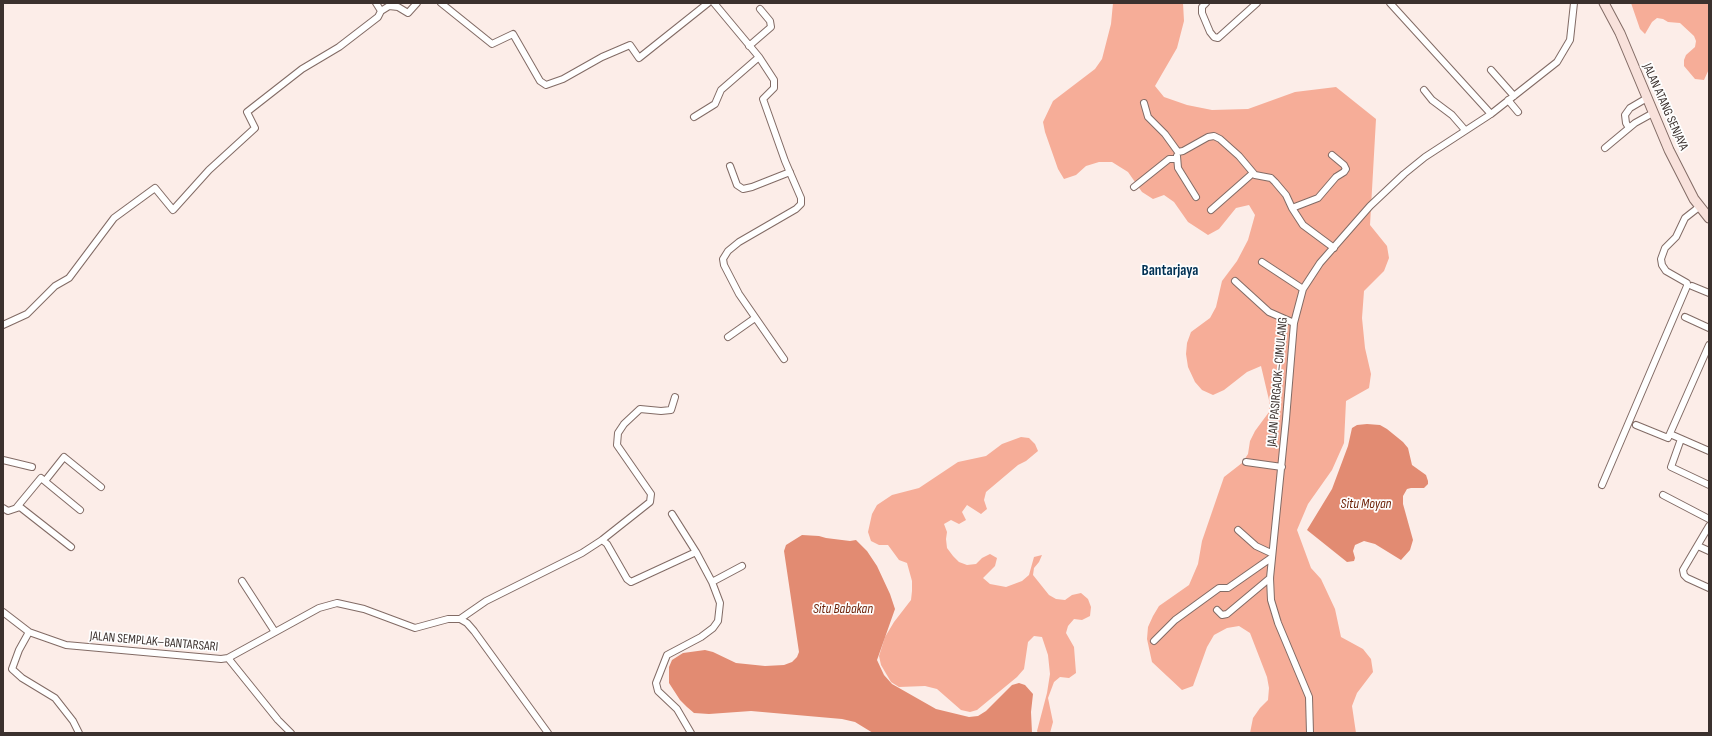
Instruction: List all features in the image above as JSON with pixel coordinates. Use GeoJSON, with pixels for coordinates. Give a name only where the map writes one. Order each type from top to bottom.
{"type":"FeatureCollection","features":[{"type":"Feature","properties":{"kind":"main road","name":"JALAN ATANG SENJAYA"},"geometry":{"type":"LineString","coordinates":[[1604,3],[1620,33],[1653,113],[1696,209],[1709,218]]}},
{"type":"Feature","properties":{"kind":"street"},"geometry":{"type":"LineString","coordinates":[[376,3],[381,11]]}},
{"type":"Feature","properties":{"kind":"street"},"geometry":{"type":"LineString","coordinates":[[3,325],[27,314],[55,286],[68,278],[114,218],[155,188],[173,210],[209,170],[255,128],[246,112],[302,69],[339,47],[378,17],[381,11],[389,6],[398,7],[408,13],[417,3]]}},
{"type":"Feature","properties":{"kind":"street"},"geometry":{"type":"LineString","coordinates":[[441,3],[492,44],[513,34],[540,81],[546,85],[563,79],[602,57],[630,45],[639,58],[708,3]]}},
{"type":"Feature","properties":{"kind":"street"},"geometry":{"type":"LineString","coordinates":[[714,3],[759,57],[774,80],[774,88],[763,99],[785,161],[801,198],[801,204],[787,214],[739,242],[728,251],[723,259],[724,265],[739,294],[784,359]]}},
{"type":"Feature","properties":{"kind":"street"},"geometry":{"type":"LineString","coordinates":[[1206,3],[1202,6],[1202,13],[1210,32],[1214,37],[1218,38],[1257,3]]}},
{"type":"Feature","properties":{"kind":"street"},"geometry":{"type":"LineString","coordinates":[[1390,3],[1491,114]]}},
{"type":"Feature","properties":{"kind":"street","name":"JALAN PASIRGAOK–CIMULANG"},"geometry":{"type":"LineString","coordinates":[[1310,733],[1309,697],[1278,623],[1271,600],[1270,578],[1271,556],[1282,467],[1294,323],[1303,289],[1320,263],[1370,206],[1404,174],[1425,157],[1491,114],[1551,68],[1562,56],[1572,31],[1574,3]]}},
{"type":"Feature","properties":{"kind":"street"},"geometry":{"type":"LineString","coordinates":[[749,46],[771,27],[770,21],[760,9]]}},
{"type":"Feature","properties":{"kind":"street"},"geometry":{"type":"LineString","coordinates":[[694,117],[715,104],[721,90],[759,57]]}},
{"type":"Feature","properties":{"kind":"street"},"geometry":{"type":"LineString","coordinates":[[1491,70],[1511,98],[1518,112]]}},
{"type":"Feature","properties":{"kind":"street"},"geometry":{"type":"LineString","coordinates":[[1424,90],[1432,100],[1452,115],[1465,130]]}},
{"type":"Feature","properties":{"kind":"street"},"geometry":{"type":"LineString","coordinates":[[1629,128],[1626,123],[1626,115],[1630,108],[1647,98]]}},
{"type":"Feature","properties":{"kind":"street"},"geometry":{"type":"LineString","coordinates":[[1144,103],[1148,117],[1165,134],[1178,152]]}},
{"type":"Feature","properties":{"kind":"street"},"geometry":{"type":"LineString","coordinates":[[1605,148],[1629,128],[1653,113]]}},
{"type":"Feature","properties":{"kind":"street"},"geometry":{"type":"LineString","coordinates":[[1178,152],[1183,151],[1202,139],[1214,136],[1226,143],[1253,173],[1261,177],[1270,178],[1275,182],[1286,195],[1303,225],[1334,248]]}},
{"type":"Feature","properties":{"kind":"street"},"geometry":{"type":"LineString","coordinates":[[1178,152],[1176,159],[1178,168],[1196,197]]}},
{"type":"Feature","properties":{"kind":"street"},"geometry":{"type":"LineString","coordinates":[[1292,208],[1318,198],[1336,177],[1344,172],[1346,169],[1344,165],[1332,155]]}},
{"type":"Feature","properties":{"kind":"street"},"geometry":{"type":"LineString","coordinates":[[1134,187],[1169,159],[1176,159]]}},
{"type":"Feature","properties":{"kind":"street"},"geometry":{"type":"LineString","coordinates":[[730,166],[737,185],[743,189],[790,172]]}},
{"type":"Feature","properties":{"kind":"street"},"geometry":{"type":"LineString","coordinates":[[1211,210],[1253,173]]}},
{"type":"Feature","properties":{"kind":"street"},"geometry":{"type":"LineString","coordinates":[[1602,486],[1687,286],[1687,283],[1666,271],[1662,265],[1661,259],[1665,248],[1676,237],[1685,218],[1696,209]]}},
{"type":"Feature","properties":{"kind":"street"},"geometry":{"type":"LineString","coordinates":[[1262,262],[1303,289]]}},
{"type":"Feature","properties":{"kind":"street"},"geometry":{"type":"LineString","coordinates":[[1235,281],[1269,312],[1294,323]]}},
{"type":"Feature","properties":{"kind":"street"},"geometry":{"type":"LineString","coordinates":[[1692,286],[1709,294]]}},
{"type":"Feature","properties":{"kind":"street"},"geometry":{"type":"LineString","coordinates":[[1685,317],[1709,328]]}},
{"type":"Feature","properties":{"kind":"street"},"geometry":{"type":"LineString","coordinates":[[728,337],[755,318]]}},
{"type":"Feature","properties":{"kind":"street"},"geometry":{"type":"LineString","coordinates":[[1636,424],[1666,438],[1670,434],[1706,361],[1709,345]]}},
{"type":"Feature","properties":{"kind":"street"},"geometry":{"type":"LineString","coordinates":[[548,733],[474,631],[467,623],[460,619],[476,607],[566,562],[602,540],[647,504],[652,497],[617,446],[618,433],[624,424],[640,409],[671,410],[675,398]]}},
{"type":"Feature","properties":{"kind":"street"},"geometry":{"type":"LineString","coordinates":[[1670,434],[1709,451]]}},
{"type":"Feature","properties":{"kind":"street"},"geometry":{"type":"LineString","coordinates":[[1681,439],[1671,467],[1709,484]]}},
{"type":"Feature","properties":{"kind":"street"},"geometry":{"type":"LineString","coordinates":[[45,481],[64,457],[101,487]]}},
{"type":"Feature","properties":{"kind":"street"},"geometry":{"type":"LineString","coordinates":[[3,460],[32,467]]}},
{"type":"Feature","properties":{"kind":"street"},"geometry":{"type":"LineString","coordinates":[[1246,462],[1282,467]]}},
{"type":"Feature","properties":{"kind":"street"},"geometry":{"type":"LineString","coordinates":[[3,508],[8,511],[17,507],[40,478],[80,510]]}},
{"type":"Feature","properties":{"kind":"street"},"geometry":{"type":"LineString","coordinates":[[1663,495],[1709,519]]}},
{"type":"Feature","properties":{"kind":"street"},"geometry":{"type":"LineString","coordinates":[[17,507],[20,507],[72,547]]}},
{"type":"Feature","properties":{"kind":"street"},"geometry":{"type":"LineString","coordinates":[[672,514],[696,552],[712,582],[720,603],[718,621],[713,628],[701,637],[667,655],[656,683],[658,691],[676,709],[691,733]]}},
{"type":"Feature","properties":{"kind":"street"},"geometry":{"type":"LineString","coordinates":[[1709,526],[1683,570],[1684,575],[1687,578],[1709,588]]}},
{"type":"Feature","properties":{"kind":"street"},"geometry":{"type":"LineString","coordinates":[[1154,641],[1175,620],[1218,588],[1228,588],[1271,556],[1256,546],[1238,530]]}},
{"type":"Feature","properties":{"kind":"street"},"geometry":{"type":"LineString","coordinates":[[602,540],[607,544],[627,579],[631,582],[696,552]]}},
{"type":"Feature","properties":{"kind":"street"},"geometry":{"type":"LineString","coordinates":[[1698,546],[1709,551]]}},
{"type":"Feature","properties":{"kind":"street"},"geometry":{"type":"LineString","coordinates":[[712,582],[742,566]]}},
{"type":"Feature","properties":{"kind":"street"},"geometry":{"type":"LineString","coordinates":[[1217,610],[1222,615],[1227,614],[1270,578]]}},
{"type":"Feature","properties":{"kind":"street"},"geometry":{"type":"LineString","coordinates":[[242,581],[275,632]]}},
{"type":"Feature","properties":{"kind":"street","name":"JALAN SEMPLAK–BANTARSARI"},"geometry":{"type":"LineString","coordinates":[[3,612],[29,632],[66,645],[221,659],[228,658],[319,608],[337,603],[364,609],[415,628],[448,619],[460,619]]}},
{"type":"Feature","properties":{"kind":"street"},"geometry":{"type":"LineString","coordinates":[[29,632],[19,650],[12,669],[22,678],[55,698],[70,716],[79,733]]}},
{"type":"Feature","properties":{"kind":"street"},"geometry":{"type":"LineString","coordinates":[[228,658],[278,720],[291,733]]}},
{"type":"Feature","properties":{"kind":"shaded area"},"geometry":{"type":"Polygon","coordinates":[[[1113,3],[1183,3],[1184,21],[1177,48],[1155,86],[1164,97],[1187,105],[1212,110],[1248,109],[1295,92],[1336,87],[1376,119],[1370,225],[1387,246],[1389,258],[1384,271],[1364,291],[1362,318],[1365,348],[1371,374],[1369,388],[1346,401],[1344,443],[1332,470],[1308,504],[1297,530],[1311,568],[1321,579],[1335,609],[1341,637],[1363,649],[1371,659],[1373,672],[1357,693],[1352,706],[1356,733],[1250,733],[1253,718],[1268,700],[1269,688],[1267,677],[1250,633],[1239,626],[1227,628],[1214,635],[1207,647],[1193,686],[1182,690],[1152,662],[1147,639],[1148,627],[1159,606],[1189,585],[1198,564],[1202,541],[1224,477],[1242,463],[1248,454],[1250,441],[1255,431],[1269,412],[1269,400],[1261,366],[1247,372],[1224,390],[1213,395],[1202,390],[1195,382],[1188,367],[1186,354],[1187,343],[1191,332],[1210,318],[1216,307],[1222,281],[1237,261],[1248,240],[1255,215],[1249,205],[1236,208],[1219,229],[1208,235],[1188,222],[1174,202],[1164,195],[1153,199],[1142,192],[1128,172],[1112,162],[1099,162],[1086,166],[1076,175],[1064,179],[1058,169],[1043,122],[1053,101],[1095,69],[1102,59],[1111,24],[1113,3]]]}},
{"type":"Feature","properties":{"kind":"shaded area"},"geometry":{"type":"Polygon","coordinates":[[[1631,3],[1709,3],[1709,69],[1704,80],[1695,79],[1684,66],[1686,55],[1695,47],[1696,41],[1694,36],[1680,23],[1668,22],[1657,18],[1652,22],[1645,34],[1640,29],[1631,3]]]}},
{"type":"Feature","properties":{"kind":"shaded area"},"geometry":{"type":"Polygon","coordinates":[[[1021,437],[1029,438],[1035,444],[1038,451],[1026,461],[1018,465],[986,492],[984,500],[987,509],[981,514],[967,505],[962,512],[966,520],[959,524],[951,520],[944,524],[947,532],[947,548],[959,562],[967,565],[976,564],[982,558],[990,554],[997,558],[995,566],[983,578],[990,584],[1006,587],[1022,581],[1029,575],[1034,557],[1042,555],[1034,568],[1033,575],[1049,595],[1056,599],[1065,600],[1072,595],[1081,593],[1088,599],[1091,607],[1090,616],[1082,620],[1074,619],[1068,626],[1066,633],[1074,647],[1076,673],[1069,678],[1060,677],[1054,682],[1048,698],[1053,722],[1050,733],[1038,733],[1037,731],[1047,693],[1050,674],[1048,655],[1042,637],[1034,636],[1028,642],[1024,669],[1017,677],[977,710],[970,712],[961,710],[937,689],[925,686],[899,687],[891,682],[881,665],[879,656],[885,637],[894,622],[911,600],[912,581],[907,563],[899,560],[888,545],[879,545],[871,541],[868,532],[872,514],[877,505],[892,495],[919,488],[958,462],[986,456],[1002,444],[1021,437]]]}},
{"type":"Feature","properties":{"kind":"water","name":"Situ Moyan"},"geometry":{"type":"Polygon","coordinates":[[[1357,425],[1380,425],[1403,442],[1408,448],[1412,465],[1426,475],[1428,481],[1428,484],[1424,488],[1407,489],[1403,496],[1403,504],[1413,540],[1410,550],[1401,560],[1375,544],[1364,541],[1355,545],[1353,551],[1355,558],[1354,561],[1347,562],[1307,530],[1332,489],[1348,446],[1352,428],[1357,425]]]}},
{"type":"Feature","properties":{"kind":"water","name":"Situ Babakan"},"geometry":{"type":"Polygon","coordinates":[[[802,535],[850,541],[856,540],[867,551],[877,566],[895,609],[877,660],[884,675],[892,684],[936,709],[969,717],[978,716],[986,711],[1012,685],[1019,683],[1025,685],[1033,694],[1031,712],[1032,733],[873,733],[855,722],[842,719],[751,711],[709,714],[694,713],[687,707],[680,700],[669,683],[669,667],[672,660],[683,653],[705,650],[713,652],[736,663],[765,666],[784,665],[792,662],[797,657],[799,652],[784,551],[786,545],[802,535]]]}},
{"type":"Feature","properties":{"kind":"district","name":"Bantarjaya"},"geometry":{"type":"Point","coordinates":[1170,271]}}]}
